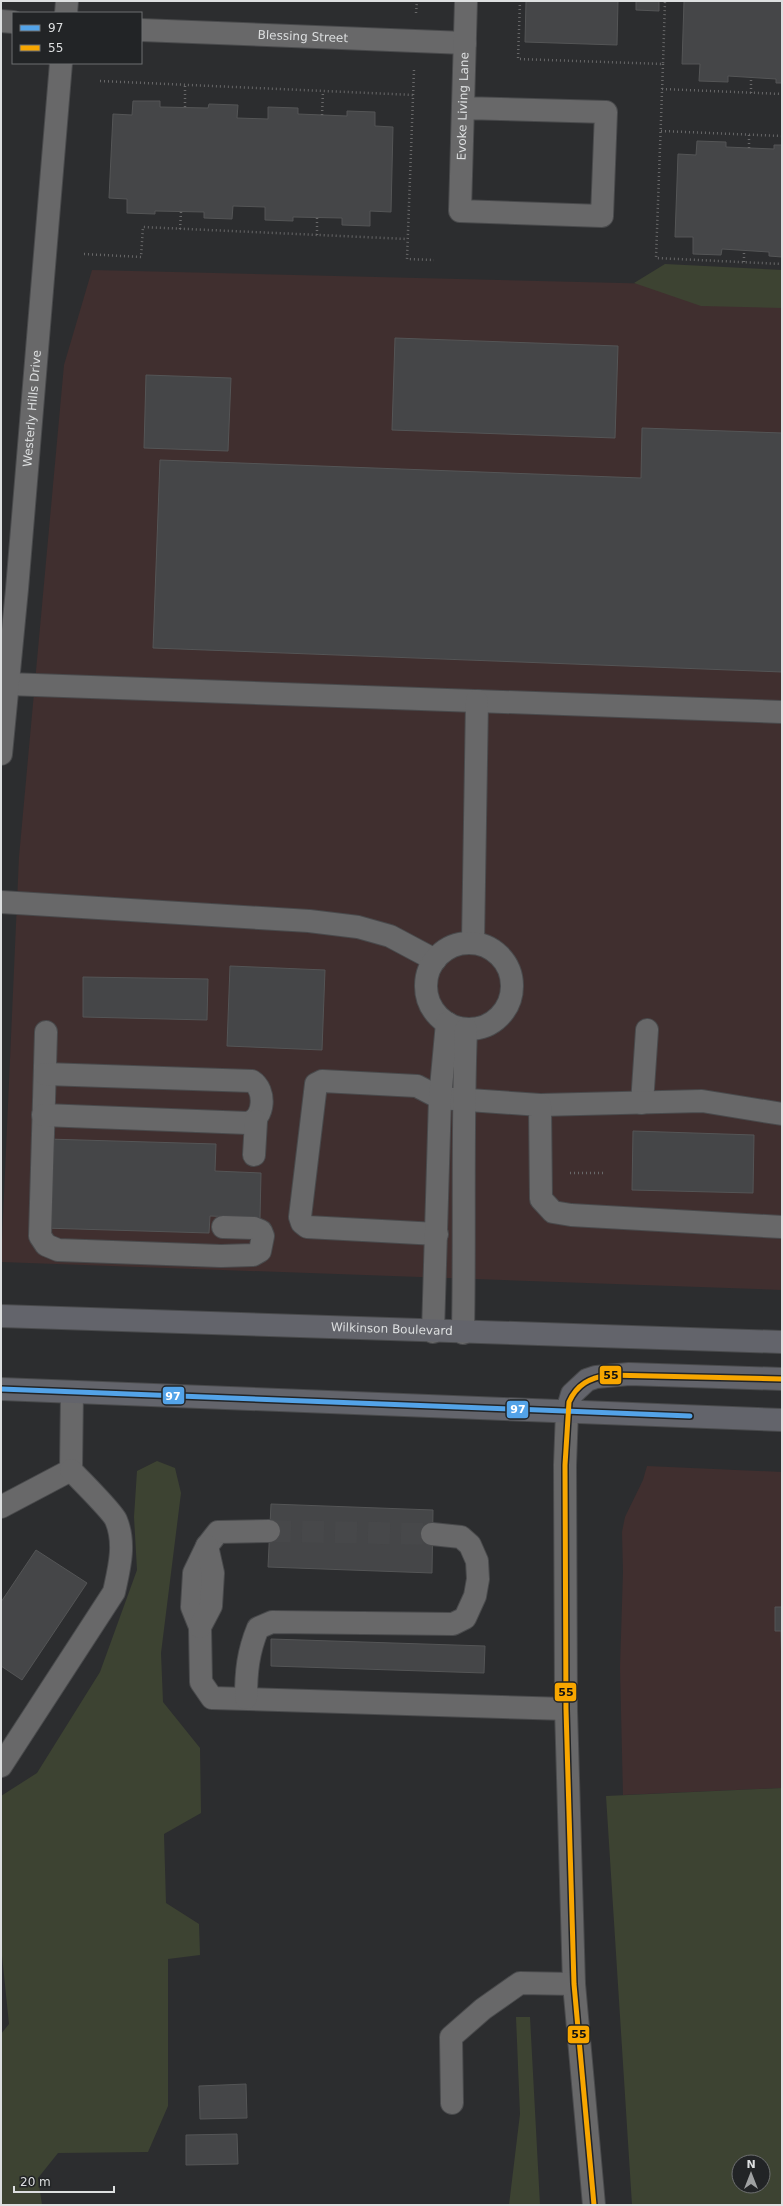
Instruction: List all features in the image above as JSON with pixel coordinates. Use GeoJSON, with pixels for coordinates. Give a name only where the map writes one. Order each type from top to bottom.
{"type":"FeatureCollection","features":[{"type":"Feature","properties":{"kind":"main road","name":"Wilkinson Boulevard"},"geometry":{"type":"LineString","coordinates":[[1,1316],[463,1333],[782,1342]]}},
{"type":"Feature","properties":{"kind":"main road"},"geometry":{"type":"LineString","coordinates":[[567,1411],[572,1394],[587,1380],[596,1377],[629,1374],[782,1379]]}},
{"type":"Feature","properties":{"kind":"main road"},"geometry":{"type":"LineString","coordinates":[[1,1389],[782,1420]]}},
{"type":"Feature","properties":{"kind":"street"},"geometry":{"type":"LineString","coordinates":[[66,12],[67,1]]}},
{"type":"Feature","properties":{"kind":"street","name":"Evoke Living Lane"},"geometry":{"type":"LineString","coordinates":[[463,108],[606,112],[602,216],[460,211],[466,1]]}},
{"type":"Feature","properties":{"kind":"street"},"geometry":{"type":"LineString","coordinates":[[1,21],[12,22]]}},
{"type":"Feature","properties":{"kind":"street","name":"Blessing Street"},"geometry":{"type":"LineString","coordinates":[[142,30],[465,43]]}},
{"type":"Feature","properties":{"kind":"street","name":"Westerly Hills Drive"},"geometry":{"type":"LineString","coordinates":[[1,754],[61,64]]}},
{"type":"Feature","properties":{"kind":"street"},"geometry":{"type":"LineString","coordinates":[[8,684],[782,712]]}},
{"type":"Feature","properties":{"kind":"street"},"geometry":{"type":"LineString","coordinates":[[473,943],[477,701]]}},
{"type":"Feature","properties":{"kind":"street"},"geometry":{"type":"LineString","coordinates":[[1,902],[288,920],[358,927],[390,936],[435,960]]}},
{"type":"Feature","properties":{"kind":"street"},"geometry":{"type":"LineString","coordinates":[[473,943],[487,947],[498,955],[507,966],[512,979],[512,993],[508,1006],[500,1016],[490,1024],[479,1028],[456,1026],[433,1010],[428,998],[426,984],[428,972],[435,960],[445,951],[459,944],[473,943]]}},
{"type":"Feature","properties":{"kind":"street"},"geometry":{"type":"LineString","coordinates":[[433,1332],[440,1098],[456,1026]]}},
{"type":"Feature","properties":{"kind":"street"},"geometry":{"type":"LineString","coordinates":[[456,1026],[464,1099],[465,1241],[463,1333]]}},
{"type":"Feature","properties":{"kind":"street"},"geometry":{"type":"LineString","coordinates":[[642,1103],[647,1030]]}},
{"type":"Feature","properties":{"kind":"street"},"geometry":{"type":"LineString","coordinates":[[46,1032],[40,1236],[46,1245],[58,1250],[221,1256],[253,1255],[260,1251],[263,1236],[261,1231],[254,1228],[223,1227]]}},
{"type":"Feature","properties":{"kind":"street"},"geometry":{"type":"LineString","coordinates":[[45,1074],[252,1082],[258,1085],[261,1092],[260,1115],[256,1121],[254,1155]]}},
{"type":"Feature","properties":{"kind":"street"},"geometry":{"type":"LineString","coordinates":[[437,1234],[307,1227],[302,1224],[300,1217],[316,1084],[322,1081],[417,1086],[440,1098],[540,1105],[702,1101],[782,1114]]}},
{"type":"Feature","properties":{"kind":"street"},"geometry":{"type":"LineString","coordinates":[[540,1105],[540,1199],[553,1212],[571,1215],[782,1227]]}},
{"type":"Feature","properties":{"kind":"street"},"geometry":{"type":"LineString","coordinates":[[43,1115],[248,1123],[256,1121]]}},
{"type":"Feature","properties":{"kind":"street"},"geometry":{"type":"LineString","coordinates":[[1,1766],[114,1592],[120,1563],[121,1541],[116,1519],[71,1470],[72,1392]]}},
{"type":"Feature","properties":{"kind":"street"},"geometry":{"type":"LineString","coordinates":[[567,1411],[565,1465],[566,1709],[574,1984],[594,2205]]}},
{"type":"Feature","properties":{"kind":"street"},"geometry":{"type":"LineString","coordinates":[[1,1507],[71,1470]]}},
{"type":"Feature","properties":{"kind":"street"},"geometry":{"type":"LineString","coordinates":[[269,1531],[218,1532],[207,1546],[213,1573],[211,1606],[200,1627],[201,1682],[212,1698],[566,1709]]}},
{"type":"Feature","properties":{"kind":"street"},"geometry":{"type":"LineString","coordinates":[[246,1698],[246,1666],[250,1647],[258,1628],[272,1622],[453,1624],[465,1618],[475,1596],[478,1578],[477,1561],[470,1545],[461,1538],[432,1534]]}},
{"type":"Feature","properties":{"kind":"street"},"geometry":{"type":"LineString","coordinates":[[452,2103],[451,2037],[483,2009],[520,1984],[574,1984]]}},
{"type":"Feature","properties":{"kind":"path"},"geometry":{"type":"LineString","coordinates":[[520,1],[518,59],[663,64]]}},
{"type":"Feature","properties":{"kind":"path"},"geometry":{"type":"LineString","coordinates":[[665,1],[656,258],[782,264]]}},
{"type":"Feature","properties":{"kind":"path"},"geometry":{"type":"LineString","coordinates":[[414,70],[407,259],[434,260]]}},
{"type":"Feature","properties":{"kind":"path"},"geometry":{"type":"LineString","coordinates":[[751,77],[751,93]]}},
{"type":"Feature","properties":{"kind":"path"},"geometry":{"type":"LineString","coordinates":[[100,81],[414,95]]}},
{"type":"Feature","properties":{"kind":"path"},"geometry":{"type":"LineString","coordinates":[[185,85],[185,107]]}},
{"type":"Feature","properties":{"kind":"path"},"geometry":{"type":"LineString","coordinates":[[662,89],[782,94]]}},
{"type":"Feature","properties":{"kind":"path"},"geometry":{"type":"LineString","coordinates":[[322,115],[323,91]]}},
{"type":"Feature","properties":{"kind":"path"},"geometry":{"type":"LineString","coordinates":[[661,131],[782,136]]}},
{"type":"Feature","properties":{"kind":"path"},"geometry":{"type":"LineString","coordinates":[[749,135],[749,148]]}},
{"type":"Feature","properties":{"kind":"path"},"geometry":{"type":"LineString","coordinates":[[180,229],[181,212]]}},
{"type":"Feature","properties":{"kind":"path"},"geometry":{"type":"LineString","coordinates":[[317,235],[318,217]]}},
{"type":"Feature","properties":{"kind":"path"},"geometry":{"type":"LineString","coordinates":[[84,254],[141,257],[143,227],[407,239]]}},
{"type":"Feature","properties":{"kind":"path"},"geometry":{"type":"LineString","coordinates":[[744,250],[744,262]]}},
{"type":"Feature","properties":{"kind":"path"},"geometry":{"type":"LineString","coordinates":[[540,1173],[603,1173]]}},
{"type":"Feature","properties":{"kind":"shaded area"},"geometry":{"type":"Polygon","coordinates":[[[92,270],[782,287],[782,1290],[1,1262],[19,857],[64,365],[92,270]]]}},
{"type":"Feature","properties":{"kind":"shaded area"},"geometry":{"type":"Polygon","coordinates":[[[647,1466],[782,1472],[782,1788],[623,1795],[620,1668],[623,1572],[622,1532],[625,1517],[643,1480],[647,1466]]]}},
{"type":"Feature","properties":{"kind":"green space"},"geometry":{"type":"Polygon","coordinates":[[[665,264],[782,270],[782,308],[701,306],[634,283],[665,264]]]}},
{"type":"Feature","properties":{"kind":"green space"},"geometry":{"type":"Polygon","coordinates":[[[157,1461],[175,1468],[181,1493],[161,1653],[163,1702],[200,1748],[201,1813],[164,1834],[166,1903],[199,1924],[200,1955],[168,1959],[168,2106],[148,2152],[58,2153],[38,2178],[42,2205],[1,2205],[1,2034],[9,2024],[1,1946],[1,1796],[37,1773],[100,1672],[137,1570],[134,1517],[137,1471],[157,1461]]]}},
{"type":"Feature","properties":{"kind":"green space"},"geometry":{"type":"Polygon","coordinates":[[[782,1788],[782,2205],[632,2205],[606,1796],[782,1788]]]}},
{"type":"Feature","properties":{"kind":"green space"},"geometry":{"type":"Polygon","coordinates":[[[516,2017],[530,2017],[540,2205],[509,2205],[520,2114],[516,2017]]]}},
{"type":"Feature","properties":{"kind":"building"},"geometry":{"type":"Polygon","coordinates":[[[526,1],[618,1],[617,45],[525,42],[526,1]]]}},
{"type":"Feature","properties":{"kind":"building"},"geometry":{"type":"Polygon","coordinates":[[[636,1],[659,1],[659,11],[636,10],[636,1]]]}},
{"type":"Feature","properties":{"kind":"building"},"geometry":{"type":"Polygon","coordinates":[[[684,1],[782,1],[782,83],[776,83],[776,79],[728,76],[728,82],[699,81],[700,64],[682,64],[684,1]]]}},
{"type":"Feature","properties":{"kind":"building"},"geometry":{"type":"Polygon","coordinates":[[[133,101],[160,101],[160,107],[208,108],[209,104],[238,105],[237,118],[268,119],[268,107],[298,108],[298,114],[347,116],[347,111],[375,112],[375,126],[393,127],[391,212],[370,211],[370,226],[342,225],[342,218],[293,217],[293,221],[265,220],[265,207],[233,206],[232,219],[204,218],[204,212],[155,211],[155,214],[127,213],[127,199],[109,198],[113,114],[132,115],[133,101]]]}},
{"type":"Feature","properties":{"kind":"building"},"geometry":{"type":"Polygon","coordinates":[[[697,141],[726,142],[726,147],[774,149],[774,145],[782,145],[782,257],[769,256],[769,252],[722,249],[721,255],[693,254],[693,237],[675,237],[678,154],[696,155],[697,141]]]}},
{"type":"Feature","properties":{"kind":"building"},"geometry":{"type":"Polygon","coordinates":[[[395,338],[618,346],[615,438],[392,430],[395,338]]]}},
{"type":"Feature","properties":{"kind":"building"},"geometry":{"type":"Polygon","coordinates":[[[146,375],[231,378],[228,451],[144,448],[146,375]]]}},
{"type":"Feature","properties":{"kind":"building"},"geometry":{"type":"Polygon","coordinates":[[[642,428],[782,433],[782,672],[153,648],[160,460],[641,478],[642,428]]]}},
{"type":"Feature","properties":{"kind":"building"},"geometry":{"type":"Polygon","coordinates":[[[230,966],[325,970],[322,1050],[227,1046],[230,966]]]}},
{"type":"Feature","properties":{"kind":"building"},"geometry":{"type":"Polygon","coordinates":[[[83,977],[208,979],[207,1020],[83,1017],[83,977]]]}},
{"type":"Feature","properties":{"kind":"building"},"geometry":{"type":"Polygon","coordinates":[[[633,1131],[754,1135],[753,1193],[632,1190],[633,1131]]]}},
{"type":"Feature","properties":{"kind":"building"},"geometry":{"type":"Polygon","coordinates":[[[47,1139],[216,1144],[215,1171],[261,1173],[260,1218],[210,1216],[209,1233],[43,1228],[47,1139]]]}},
{"type":"Feature","properties":{"kind":"building"},"geometry":{"type":"Polygon","coordinates":[[[271,1504],[433,1510],[432,1573],[268,1567],[271,1504]]]}},
{"type":"Feature","properties":{"kind":"building"},"geometry":{"type":"Polygon","coordinates":[[[36,1550],[87,1583],[22,1680],[1,1666],[1,1602],[36,1550]]]}},
{"type":"Feature","properties":{"kind":"building"},"geometry":{"type":"Polygon","coordinates":[[[775,1607],[782,1607],[782,1674],[781,1631],[775,1631],[775,1607]]]}},
{"type":"Feature","properties":{"kind":"building"},"geometry":{"type":"Polygon","coordinates":[[[271,1639],[485,1646],[484,1673],[271,1666],[271,1639]]]}},
{"type":"Feature","properties":{"kind":"building"},"geometry":{"type":"Polygon","coordinates":[[[246,2084],[247,2118],[200,2119],[199,2086],[246,2084]]]}},
{"type":"Feature","properties":{"kind":"building"},"geometry":{"type":"Polygon","coordinates":[[[237,2134],[238,2164],[186,2165],[186,2135],[237,2134]]]}},
{"type":"Feature","properties":{"kind":"tunnel"},"geometry":{"type":"LineString","coordinates":[[269,1531],[432,1534]]}},
{"type":"Feature","properties":{"kind":"transit line","name":"55"},"geometry":{"type":"LineString","coordinates":[[594,2205],[574,1984],[566,1709],[565,1465],[569,1402],[580,1386],[595,1378],[608,1375],[782,1379]]}},
{"type":"Feature","properties":{"kind":"transit line","name":"97"},"geometry":{"type":"LineString","coordinates":[[1,1389],[690,1416]]}}]}
